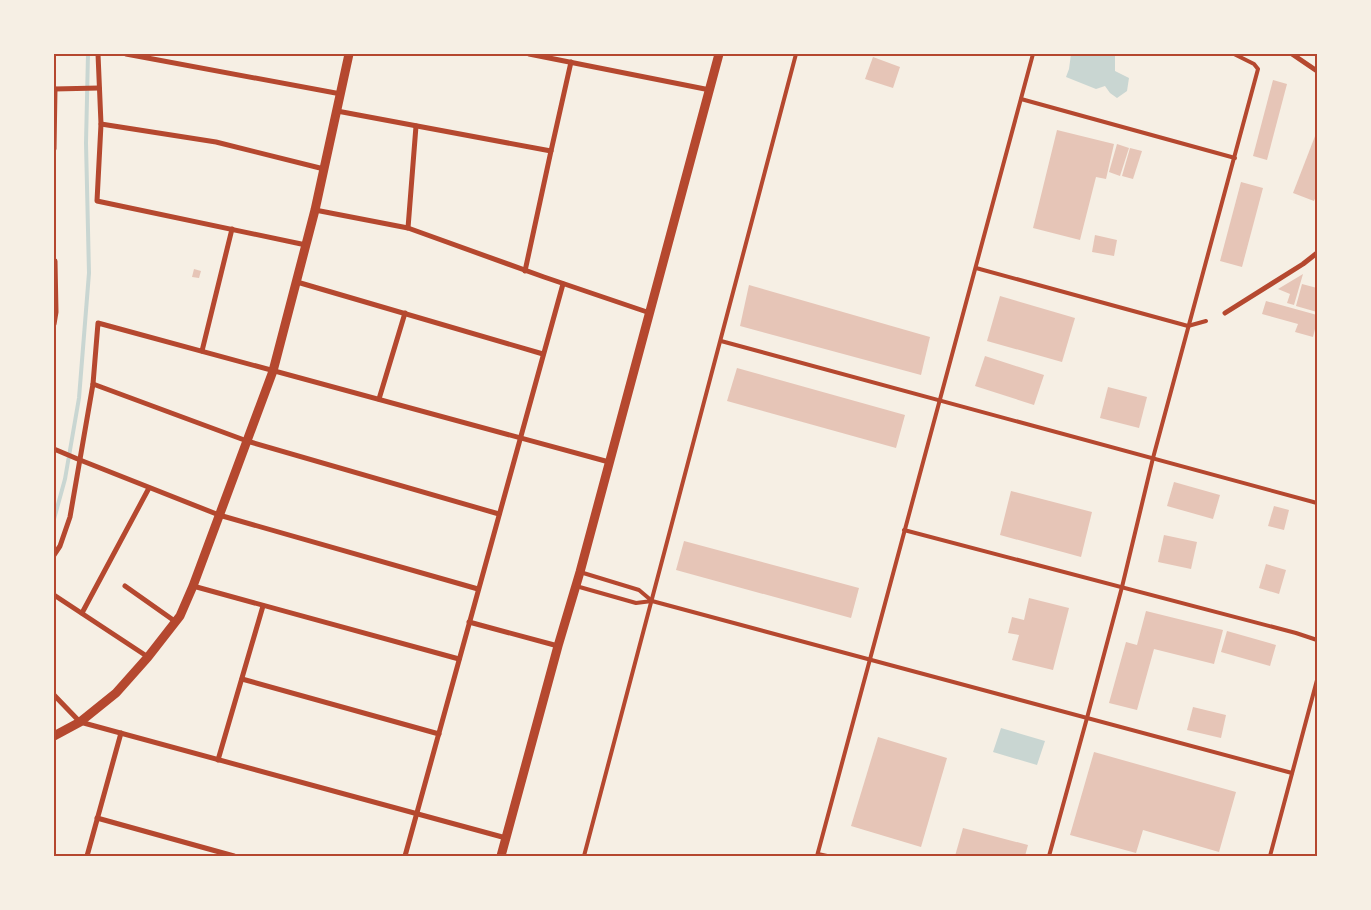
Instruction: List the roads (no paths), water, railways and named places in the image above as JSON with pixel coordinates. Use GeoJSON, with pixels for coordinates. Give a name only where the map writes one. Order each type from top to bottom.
{"type":"FeatureCollection","features":[{"type":"Feature","properties":{"kind":"street"},"geometry":{"type":"LineString","coordinates":[[98,54],[101,124],[97,200],[306,245]]}},
{"type":"Feature","properties":{"kind":"street"},"geometry":{"type":"LineString","coordinates":[[126,54],[341,94]]}},
{"type":"Feature","properties":{"kind":"street"},"geometry":{"type":"LineString","coordinates":[[54,736],[80,722],[116,693],[148,657],[180,616],[273,371],[325,169],[349,54]]}},
{"type":"Feature","properties":{"kind":"street"},"geometry":{"type":"LineString","coordinates":[[528,54],[710,90]]}},
{"type":"Feature","properties":{"kind":"street"},"geometry":{"type":"LineString","coordinates":[[501,856],[580,572],[719,54]]}},
{"type":"Feature","properties":{"kind":"street"},"geometry":{"type":"LineString","coordinates":[[1292,54],[1317,70]]}},
{"type":"Feature","properties":{"kind":"street"},"geometry":{"type":"LineString","coordinates":[[526,271],[571,62]]}},
{"type":"Feature","properties":{"kind":"street"},"geometry":{"type":"LineString","coordinates":[[54,149],[54,89],[99,88]]}},
{"type":"Feature","properties":{"kind":"street"},"geometry":{"type":"LineString","coordinates":[[337,111],[551,151]]}},
{"type":"Feature","properties":{"kind":"street"},"geometry":{"type":"LineString","coordinates":[[101,124],[216,142],[325,169]]}},
{"type":"Feature","properties":{"kind":"street"},"geometry":{"type":"LineString","coordinates":[[408,228],[416,126]]}},
{"type":"Feature","properties":{"kind":"street"},"geometry":{"type":"LineString","coordinates":[[315,210],[408,228],[650,313]]}},
{"type":"Feature","properties":{"kind":"street"},"geometry":{"type":"LineString","coordinates":[[202,351],[232,229]]}},
{"type":"Feature","properties":{"kind":"street"},"geometry":{"type":"LineString","coordinates":[[1225,313],[1303,264],[1317,253]]}},
{"type":"Feature","properties":{"kind":"street"},"geometry":{"type":"LineString","coordinates":[[54,261],[56,312],[54,324]]}},
{"type":"Feature","properties":{"kind":"street"},"geometry":{"type":"LineString","coordinates":[[296,282],[544,354]]}},
{"type":"Feature","properties":{"kind":"street"},"geometry":{"type":"LineString","coordinates":[[405,856],[563,284]]}},
{"type":"Feature","properties":{"kind":"street"},"geometry":{"type":"LineString","coordinates":[[380,400],[405,314]]}},
{"type":"Feature","properties":{"kind":"street"},"geometry":{"type":"LineString","coordinates":[[54,555],[60,546],[70,517],[93,384],[98,323],[609,462]]}},
{"type":"Feature","properties":{"kind":"street"},"geometry":{"type":"LineString","coordinates":[[93,384],[247,441],[499,514]]}},
{"type":"Feature","properties":{"kind":"street"},"geometry":{"type":"LineString","coordinates":[[54,449],[219,515],[478,589]]}},
{"type":"Feature","properties":{"kind":"street"},"geometry":{"type":"LineString","coordinates":[[82,613],[149,488]]}},
{"type":"Feature","properties":{"kind":"street"},"geometry":{"type":"LineString","coordinates":[[125,586],[176,622]]}},
{"type":"Feature","properties":{"kind":"street"},"geometry":{"type":"LineString","coordinates":[[192,586],[459,659]]}},
{"type":"Feature","properties":{"kind":"street"},"geometry":{"type":"LineString","coordinates":[[54,595],[148,657]]}},
{"type":"Feature","properties":{"kind":"street"},"geometry":{"type":"LineString","coordinates":[[218,760],[263,606]]}},
{"type":"Feature","properties":{"kind":"street"},"geometry":{"type":"LineString","coordinates":[[469,622],[558,646]]}},
{"type":"Feature","properties":{"kind":"street"},"geometry":{"type":"LineString","coordinates":[[242,679],[438,734]]}},
{"type":"Feature","properties":{"kind":"street"},"geometry":{"type":"LineString","coordinates":[[54,695],[80,722],[506,838]]}},
{"type":"Feature","properties":{"kind":"street"},"geometry":{"type":"LineString","coordinates":[[87,856],[121,733]]}},
{"type":"Feature","properties":{"kind":"street"},"geometry":{"type":"LineString","coordinates":[[97,818],[234,856]]}},
{"type":"Feature","properties":{"kind":"lane"},"geometry":{"type":"LineString","coordinates":[[584,856],[796,54]]}},
{"type":"Feature","properties":{"kind":"lane"},"geometry":{"type":"LineString","coordinates":[[827,856],[817,855],[868,660],[1033,54]]}},
{"type":"Feature","properties":{"kind":"lane"},"geometry":{"type":"LineString","coordinates":[[1049,856],[1122,587],[1153,458],[1188,326],[1258,69],[1254,64],[1234,54]]}},
{"type":"Feature","properties":{"kind":"lane"},"geometry":{"type":"LineString","coordinates":[[1021,99],[1235,158]]}},
{"type":"Feature","properties":{"kind":"lane"},"geometry":{"type":"LineString","coordinates":[[976,268],[1188,326],[1206,321]]}},
{"type":"Feature","properties":{"kind":"lane"},"geometry":{"type":"LineString","coordinates":[[721,341],[1317,503]]}},
{"type":"Feature","properties":{"kind":"lane"},"geometry":{"type":"LineString","coordinates":[[904,530],[1317,640]]}},
{"type":"Feature","properties":{"kind":"lane"},"geometry":{"type":"LineString","coordinates":[[580,572],[639,590],[652,601]]}},
{"type":"Feature","properties":{"kind":"lane"},"geometry":{"type":"LineString","coordinates":[[576,586],[636,603],[652,601],[1292,772]]}},
{"type":"Feature","properties":{"kind":"lane"},"geometry":{"type":"LineString","coordinates":[[1270,856],[1317,680]]}},
{"type":"Feature","properties":{"kind":"waterway"},"geometry":{"type":"LineString","coordinates":[[54,519],[65,479],[79,398],[89,273],[86,143],[88,54]]}}]}
